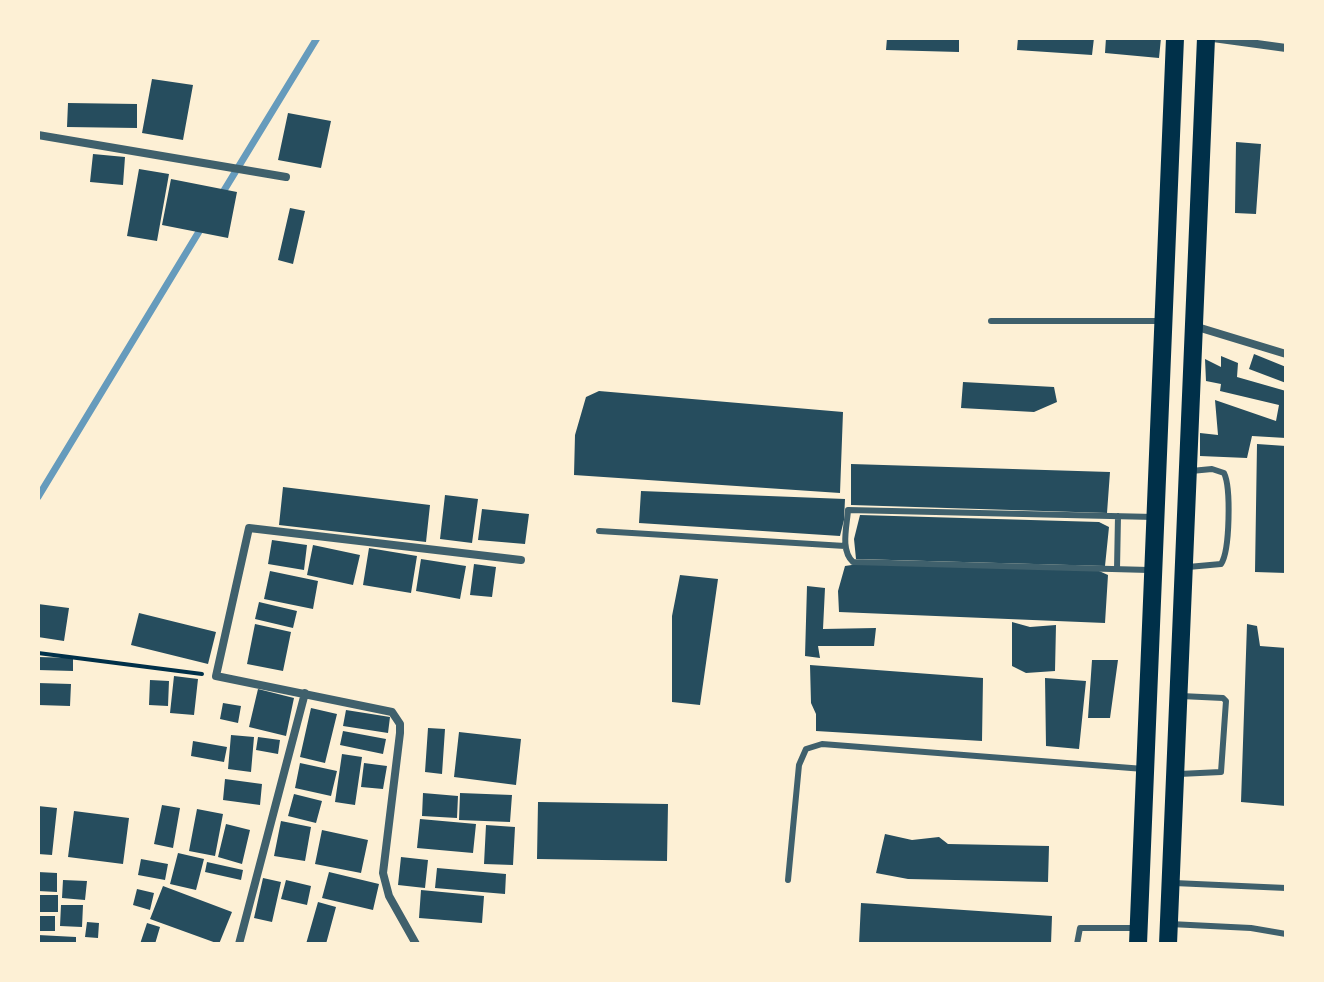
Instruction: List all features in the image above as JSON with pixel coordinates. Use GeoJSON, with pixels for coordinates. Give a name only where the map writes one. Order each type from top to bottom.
{"type":"FeatureCollection","features":[{"type":"Feature","properties":{"kind":"main road"},"geometry":{"type":"LineString","coordinates":[[1138,936],[1175,38]]}},
{"type":"Feature","properties":{"kind":"main road"},"geometry":{"type":"LineString","coordinates":[[1168,944],[1206,38]]}},
{"type":"Feature","properties":{"kind":"main road"},"geometry":{"type":"LineString","coordinates":[[1155,517],[1186,518]]}},
{"type":"Feature","properties":{"kind":"street"},"geometry":{"type":"LineString","coordinates":[[1213,38],[1286,48]]}},
{"type":"Feature","properties":{"kind":"street"},"geometry":{"type":"LineString","coordinates":[[38,135],[286,177]]}},
{"type":"Feature","properties":{"kind":"street"},"geometry":{"type":"LineString","coordinates":[[1193,326],[1286,354]]}},
{"type":"Feature","properties":{"kind":"street"},"geometry":{"type":"LineString","coordinates":[[416,944],[389,896],[383,873],[400,733],[398,717],[392,712],[216,676],[249,528],[521,560]]}},
{"type":"Feature","properties":{"kind":"street"},"geometry":{"type":"LineString","coordinates":[[239,944],[305,693]]}},
{"type":"Feature","properties":{"kind":"lane"},"geometry":{"type":"LineString","coordinates":[[991,321],[1163,321]]}},
{"type":"Feature","properties":{"kind":"lane"},"geometry":{"type":"LineString","coordinates":[[1183,567],[1221,564],[1226,551],[1228,485],[1224,473],[1212,469],[1187,471]]}},
{"type":"Feature","properties":{"kind":"lane"},"geometry":{"type":"LineString","coordinates":[[1153,571],[853,562],[845,546],[848,510],[1155,517]]}},
{"type":"Feature","properties":{"kind":"lane"},"geometry":{"type":"LineString","coordinates":[[1117,569],[1118,516]]}},
{"type":"Feature","properties":{"kind":"lane"},"geometry":{"type":"LineString","coordinates":[[599,531],[845,546]]}},
{"type":"Feature","properties":{"kind":"lane"},"geometry":{"type":"LineString","coordinates":[[1176,774],[1219,773],[1223,770],[1225,699],[1179,696]]}},
{"type":"Feature","properties":{"kind":"lane"},"geometry":{"type":"LineString","coordinates":[[788,880],[799,765],[806,749],[822,744],[1145,769]]}},
{"type":"Feature","properties":{"kind":"lane"},"geometry":{"type":"LineString","coordinates":[[1172,883],[1286,888]]}},
{"type":"Feature","properties":{"kind":"lane"},"geometry":{"type":"LineString","coordinates":[[1169,924],[1251,928],[1286,934]]}},
{"type":"Feature","properties":{"kind":"lane"},"geometry":{"type":"LineString","coordinates":[[1077,944],[1080,928],[1138,936]]}},
{"type":"Feature","properties":{"kind":"path"},"geometry":{"type":"LineString","coordinates":[[38,653],[216,676]]}},
{"type":"Feature","properties":{"kind":"building"},"geometry":{"type":"Polygon","coordinates":[[[887,38],[959,38],[959,52],[886,50],[887,38]]]}},
{"type":"Feature","properties":{"kind":"building"},"geometry":{"type":"Polygon","coordinates":[[[1018,38],[1094,38],[1092,55],[1017,50],[1018,38]]]}},
{"type":"Feature","properties":{"kind":"building"},"geometry":{"type":"Polygon","coordinates":[[[1106,38],[1161,38],[1159,58],[1105,53],[1106,38]]]}},
{"type":"Feature","properties":{"kind":"building"},"geometry":{"type":"Polygon","coordinates":[[[152,79],[193,85],[183,140],[142,133],[152,79]]]}},
{"type":"Feature","properties":{"kind":"building"},"geometry":{"type":"Polygon","coordinates":[[[68,103],[137,104],[137,128],[67,127],[68,103]]]}},
{"type":"Feature","properties":{"kind":"building"},"geometry":{"type":"Polygon","coordinates":[[[288,113],[331,121],[321,168],[278,160],[288,113]]]}},
{"type":"Feature","properties":{"kind":"building"},"geometry":{"type":"Polygon","coordinates":[[[1236,142],[1261,144],[1256,214],[1235,213],[1236,142]]]}},
{"type":"Feature","properties":{"kind":"building"},"geometry":{"type":"Polygon","coordinates":[[[93,154],[125,157],[123,185],[90,182],[93,154]]]}},
{"type":"Feature","properties":{"kind":"building"},"geometry":{"type":"Polygon","coordinates":[[[139,169],[169,174],[157,241],[127,236],[139,169]]]}},
{"type":"Feature","properties":{"kind":"building"},"geometry":{"type":"Polygon","coordinates":[[[171,179],[237,192],[228,238],[162,225],[171,179]]]}},
{"type":"Feature","properties":{"kind":"building"},"geometry":{"type":"Polygon","coordinates":[[[290,208],[305,211],[293,264],[278,260],[290,208]]]}},
{"type":"Feature","properties":{"kind":"building"},"geometry":{"type":"Polygon","coordinates":[[[1254,354],[1286,367],[1286,383],[1249,369],[1254,354]]]}},
{"type":"Feature","properties":{"kind":"building"},"geometry":{"type":"Polygon","coordinates":[[[1221,356],[1238,363],[1237,377],[1286,391],[1286,438],[1252,436],[1247,458],[1200,456],[1200,433],[1218,435],[1215,400],[1276,421],[1279,405],[1220,391],[1221,384],[1206,381],[1205,359],[1221,367],[1221,356]]]}},
{"type":"Feature","properties":{"kind":"building"},"geometry":{"type":"Polygon","coordinates":[[[963,382],[1054,387],[1057,402],[1034,412],[961,408],[963,382]]]}},
{"type":"Feature","properties":{"kind":"building"},"geometry":{"type":"Polygon","coordinates":[[[599,391],[843,412],[840,493],[574,475],[575,435],[586,397],[599,391]]]}},
{"type":"Feature","properties":{"kind":"building"},"geometry":{"type":"Polygon","coordinates":[[[1257,444],[1286,446],[1286,573],[1255,572],[1257,444]]]}},
{"type":"Feature","properties":{"kind":"building"},"geometry":{"type":"Polygon","coordinates":[[[851,464],[1110,472],[1107,513],[851,505],[851,464]]]}},
{"type":"Feature","properties":{"kind":"building"},"geometry":{"type":"Polygon","coordinates":[[[283,487],[430,505],[426,542],[279,525],[283,487]]]}},
{"type":"Feature","properties":{"kind":"building"},"geometry":{"type":"Polygon","coordinates":[[[641,491],[845,499],[844,520],[840,536],[639,523],[641,491]]]}},
{"type":"Feature","properties":{"kind":"building"},"geometry":{"type":"Polygon","coordinates":[[[445,495],[478,499],[472,543],[440,539],[445,495]]]}},
{"type":"Feature","properties":{"kind":"building"},"geometry":{"type":"Polygon","coordinates":[[[482,509],[529,514],[525,544],[478,540],[482,509]]]}},
{"type":"Feature","properties":{"kind":"building"},"geometry":{"type":"Polygon","coordinates":[[[860,515],[1099,522],[1109,527],[1105,566],[856,559],[854,539],[860,515]]]}},
{"type":"Feature","properties":{"kind":"building"},"geometry":{"type":"Polygon","coordinates":[[[272,540],[307,545],[304,570],[268,564],[272,540]]]}},
{"type":"Feature","properties":{"kind":"building"},"geometry":{"type":"Polygon","coordinates":[[[313,545],[360,555],[353,585],[307,575],[313,545]]]}},
{"type":"Feature","properties":{"kind":"building"},"geometry":{"type":"Polygon","coordinates":[[[369,548],[417,556],[411,593],[363,585],[369,548]]]}},
{"type":"Feature","properties":{"kind":"building"},"geometry":{"type":"Polygon","coordinates":[[[421,559],[466,566],[460,599],[416,591],[421,559]]]}},
{"type":"Feature","properties":{"kind":"building"},"geometry":{"type":"Polygon","coordinates":[[[865,563],[1099,571],[1108,575],[1105,623],[839,612],[838,591],[845,566],[865,563]]]}},
{"type":"Feature","properties":{"kind":"building"},"geometry":{"type":"Polygon","coordinates":[[[474,564],[496,567],[492,597],[470,595],[474,564]]]}},
{"type":"Feature","properties":{"kind":"building"},"geometry":{"type":"Polygon","coordinates":[[[270,571],[318,581],[313,609],[264,599],[270,571]]]}},
{"type":"Feature","properties":{"kind":"building"},"geometry":{"type":"Polygon","coordinates":[[[680,575],[718,579],[700,705],[672,702],[672,616],[680,575]]]}},
{"type":"Feature","properties":{"kind":"building"},"geometry":{"type":"Polygon","coordinates":[[[807,586],[825,588],[823,629],[876,628],[874,646],[818,646],[820,658],[805,656],[807,586]]]}},
{"type":"Feature","properties":{"kind":"building"},"geometry":{"type":"Polygon","coordinates":[[[259,602],[297,611],[293,628],[255,619],[259,602]]]}},
{"type":"Feature","properties":{"kind":"building"},"geometry":{"type":"Polygon","coordinates":[[[38,604],[69,608],[64,641],[38,637],[38,604]]]}},
{"type":"Feature","properties":{"kind":"building"},"geometry":{"type":"Polygon","coordinates":[[[139,613],[216,632],[208,664],[131,645],[139,613]]]}},
{"type":"Feature","properties":{"kind":"building"},"geometry":{"type":"Polygon","coordinates":[[[1012,622],[1030,627],[1056,625],[1055,671],[1026,673],[1012,666],[1012,622]]]}},
{"type":"Feature","properties":{"kind":"building"},"geometry":{"type":"Polygon","coordinates":[[[255,624],[291,632],[283,671],[247,664],[255,624]]]}},
{"type":"Feature","properties":{"kind":"building"},"geometry":{"type":"Polygon","coordinates":[[[1247,624],[1257,626],[1260,646],[1286,648],[1286,806],[1241,802],[1247,624]]]}},
{"type":"Feature","properties":{"kind":"building"},"geometry":{"type":"Polygon","coordinates":[[[38,657],[73,658],[73,671],[38,670],[38,657]]]}},
{"type":"Feature","properties":{"kind":"building"},"geometry":{"type":"Polygon","coordinates":[[[1092,660],[1118,660],[1110,718],[1088,718],[1092,660]]]}},
{"type":"Feature","properties":{"kind":"building"},"geometry":{"type":"Polygon","coordinates":[[[810,665],[983,678],[982,741],[816,731],[816,714],[811,703],[810,665]]]}},
{"type":"Feature","properties":{"kind":"building"},"geometry":{"type":"Polygon","coordinates":[[[174,676],[198,679],[194,715],[170,713],[174,676]]]}},
{"type":"Feature","properties":{"kind":"building"},"geometry":{"type":"Polygon","coordinates":[[[1045,678],[1086,681],[1079,749],[1046,746],[1045,678]]]}},
{"type":"Feature","properties":{"kind":"building"},"geometry":{"type":"Polygon","coordinates":[[[150,680],[169,681],[168,706],[149,705],[150,680]]]}},
{"type":"Feature","properties":{"kind":"building"},"geometry":{"type":"Polygon","coordinates":[[[38,683],[71,684],[70,706],[38,705],[38,683]]]}},
{"type":"Feature","properties":{"kind":"building"},"geometry":{"type":"Polygon","coordinates":[[[258,689],[294,698],[286,736],[249,727],[258,689]]]}},
{"type":"Feature","properties":{"kind":"building"},"geometry":{"type":"Polygon","coordinates":[[[223,703],[241,706],[238,723],[220,719],[223,703]]]}},
{"type":"Feature","properties":{"kind":"building"},"geometry":{"type":"Polygon","coordinates":[[[311,708],[337,714],[325,763],[300,757],[311,708]]]}},
{"type":"Feature","properties":{"kind":"building"},"geometry":{"type":"Polygon","coordinates":[[[346,710],[390,717],[388,733],[343,726],[346,710]]]}},
{"type":"Feature","properties":{"kind":"building"},"geometry":{"type":"Polygon","coordinates":[[[428,728],[445,729],[442,774],[425,772],[428,728]]]}},
{"type":"Feature","properties":{"kind":"building"},"geometry":{"type":"Polygon","coordinates":[[[343,731],[386,739],[383,754],[340,745],[343,731]]]}},
{"type":"Feature","properties":{"kind":"building"},"geometry":{"type":"Polygon","coordinates":[[[459,732],[521,739],[516,785],[454,777],[459,732]]]}},
{"type":"Feature","properties":{"kind":"building"},"geometry":{"type":"Polygon","coordinates":[[[231,735],[254,737],[251,772],[228,769],[231,735]]]}},
{"type":"Feature","properties":{"kind":"building"},"geometry":{"type":"Polygon","coordinates":[[[258,737],[280,740],[278,754],[256,750],[258,737]]]}},
{"type":"Feature","properties":{"kind":"building"},"geometry":{"type":"Polygon","coordinates":[[[193,741],[227,747],[224,762],[191,756],[193,741]]]}},
{"type":"Feature","properties":{"kind":"building"},"geometry":{"type":"Polygon","coordinates":[[[342,754],[362,757],[355,805],[335,802],[342,754]]]}},
{"type":"Feature","properties":{"kind":"building"},"geometry":{"type":"Polygon","coordinates":[[[300,763],[337,771],[331,796],[295,788],[300,763]]]}},
{"type":"Feature","properties":{"kind":"building"},"geometry":{"type":"Polygon","coordinates":[[[364,763],[387,766],[383,789],[361,787],[364,763]]]}},
{"type":"Feature","properties":{"kind":"building"},"geometry":{"type":"Polygon","coordinates":[[[225,779],[262,784],[260,805],[223,800],[225,779]]]}},
{"type":"Feature","properties":{"kind":"building"},"geometry":{"type":"Polygon","coordinates":[[[423,793],[458,796],[457,818],[422,816],[423,793]]]}},
{"type":"Feature","properties":{"kind":"building"},"geometry":{"type":"Polygon","coordinates":[[[460,793],[512,795],[510,822],[459,820],[460,793]]]}},
{"type":"Feature","properties":{"kind":"building"},"geometry":{"type":"Polygon","coordinates":[[[294,794],[322,801],[316,823],[288,816],[294,794]]]}},
{"type":"Feature","properties":{"kind":"building"},"geometry":{"type":"Polygon","coordinates":[[[538,802],[668,804],[667,861],[537,859],[538,802]]]}},
{"type":"Feature","properties":{"kind":"building"},"geometry":{"type":"Polygon","coordinates":[[[162,805],[180,808],[173,848],[154,844],[162,805]]]}},
{"type":"Feature","properties":{"kind":"building"},"geometry":{"type":"Polygon","coordinates":[[[38,806],[57,808],[52,855],[38,854],[38,806]]]}},
{"type":"Feature","properties":{"kind":"building"},"geometry":{"type":"Polygon","coordinates":[[[197,809],[223,814],[215,856],[189,851],[197,809]]]}},
{"type":"Feature","properties":{"kind":"building"},"geometry":{"type":"Polygon","coordinates":[[[74,811],[129,818],[123,864],[68,857],[74,811]]]}},
{"type":"Feature","properties":{"kind":"building"},"geometry":{"type":"Polygon","coordinates":[[[420,819],[476,824],[473,853],[417,848],[420,819]]]}},
{"type":"Feature","properties":{"kind":"building"},"geometry":{"type":"Polygon","coordinates":[[[281,821],[311,827],[305,861],[274,856],[281,821]]]}},
{"type":"Feature","properties":{"kind":"building"},"geometry":{"type":"Polygon","coordinates":[[[226,824],[250,830],[242,864],[218,857],[226,824]]]}},
{"type":"Feature","properties":{"kind":"building"},"geometry":{"type":"Polygon","coordinates":[[[486,825],[515,827],[513,865],[484,864],[486,825]]]}},
{"type":"Feature","properties":{"kind":"building"},"geometry":{"type":"Polygon","coordinates":[[[322,830],[368,840],[361,873],[315,864],[322,830]]]}},
{"type":"Feature","properties":{"kind":"building"},"geometry":{"type":"Polygon","coordinates":[[[885,834],[912,840],[939,837],[948,844],[1049,846],[1048,882],[908,879],[876,873],[885,834]]]}},
{"type":"Feature","properties":{"kind":"building"},"geometry":{"type":"Polygon","coordinates":[[[178,853],[204,859],[196,890],[170,884],[178,853]]]}},
{"type":"Feature","properties":{"kind":"building"},"geometry":{"type":"Polygon","coordinates":[[[401,857],[428,860],[425,888],[398,885],[401,857]]]}},
{"type":"Feature","properties":{"kind":"building"},"geometry":{"type":"Polygon","coordinates":[[[141,859],[168,864],[165,880],[138,875],[141,859]]]}},
{"type":"Feature","properties":{"kind":"building"},"geometry":{"type":"Polygon","coordinates":[[[207,862],[243,870],[241,880],[205,872],[207,862]]]}},
{"type":"Feature","properties":{"kind":"building"},"geometry":{"type":"Polygon","coordinates":[[[437,868],[506,874],[505,894],[435,888],[437,868]]]}},
{"type":"Feature","properties":{"kind":"building"},"geometry":{"type":"Polygon","coordinates":[[[38,872],[57,873],[57,892],[38,891],[38,872]]]}},
{"type":"Feature","properties":{"kind":"building"},"geometry":{"type":"Polygon","coordinates":[[[329,872],[379,884],[373,910],[322,898],[329,872]]]}},
{"type":"Feature","properties":{"kind":"building"},"geometry":{"type":"Polygon","coordinates":[[[263,878],[281,882],[272,922],[254,918],[263,878]]]}},
{"type":"Feature","properties":{"kind":"building"},"geometry":{"type":"Polygon","coordinates":[[[63,880],[87,881],[85,900],[62,898],[63,880]]]}},
{"type":"Feature","properties":{"kind":"building"},"geometry":{"type":"Polygon","coordinates":[[[286,880],[311,886],[307,905],[281,899],[286,880]]]}},
{"type":"Feature","properties":{"kind":"building"},"geometry":{"type":"Polygon","coordinates":[[[163,886],[232,912],[219,944],[150,919],[163,886]]]}},
{"type":"Feature","properties":{"kind":"building"},"geometry":{"type":"Polygon","coordinates":[[[137,889],[154,893],[150,910],[133,905],[137,889]]]}},
{"type":"Feature","properties":{"kind":"building"},"geometry":{"type":"Polygon","coordinates":[[[421,890],[484,896],[482,923],[419,918],[421,890]]]}},
{"type":"Feature","properties":{"kind":"building"},"geometry":{"type":"Polygon","coordinates":[[[38,895],[58,895],[58,912],[38,912],[38,895]]]}},
{"type":"Feature","properties":{"kind":"building"},"geometry":{"type":"Polygon","coordinates":[[[318,902],[336,907],[326,944],[306,944],[318,902]]]}},
{"type":"Feature","properties":{"kind":"building"},"geometry":{"type":"Polygon","coordinates":[[[861,903],[1052,916],[1051,944],[859,944],[861,903]]]}},
{"type":"Feature","properties":{"kind":"building"},"geometry":{"type":"Polygon","coordinates":[[[61,905],[83,905],[82,927],[60,926],[61,905]]]}},
{"type":"Feature","properties":{"kind":"building"},"geometry":{"type":"Polygon","coordinates":[[[38,916],[55,916],[55,931],[38,931],[38,916]]]}},
{"type":"Feature","properties":{"kind":"building"},"geometry":{"type":"Polygon","coordinates":[[[87,922],[99,923],[98,938],[85,937],[87,922]]]}},
{"type":"Feature","properties":{"kind":"building"},"geometry":{"type":"Polygon","coordinates":[[[147,923],[160,927],[155,944],[140,944],[147,923]]]}},
{"type":"Feature","properties":{"kind":"building"},"geometry":{"type":"Polygon","coordinates":[[[38,935],[76,937],[76,944],[38,944],[38,935]]]}},
{"type":"Feature","properties":{"kind":"waterway"},"geometry":{"type":"LineString","coordinates":[[220,197],[317,38]]}},
{"type":"Feature","properties":{"kind":"waterway"},"geometry":{"type":"LineString","coordinates":[[38,497],[203,225]]}}]}
